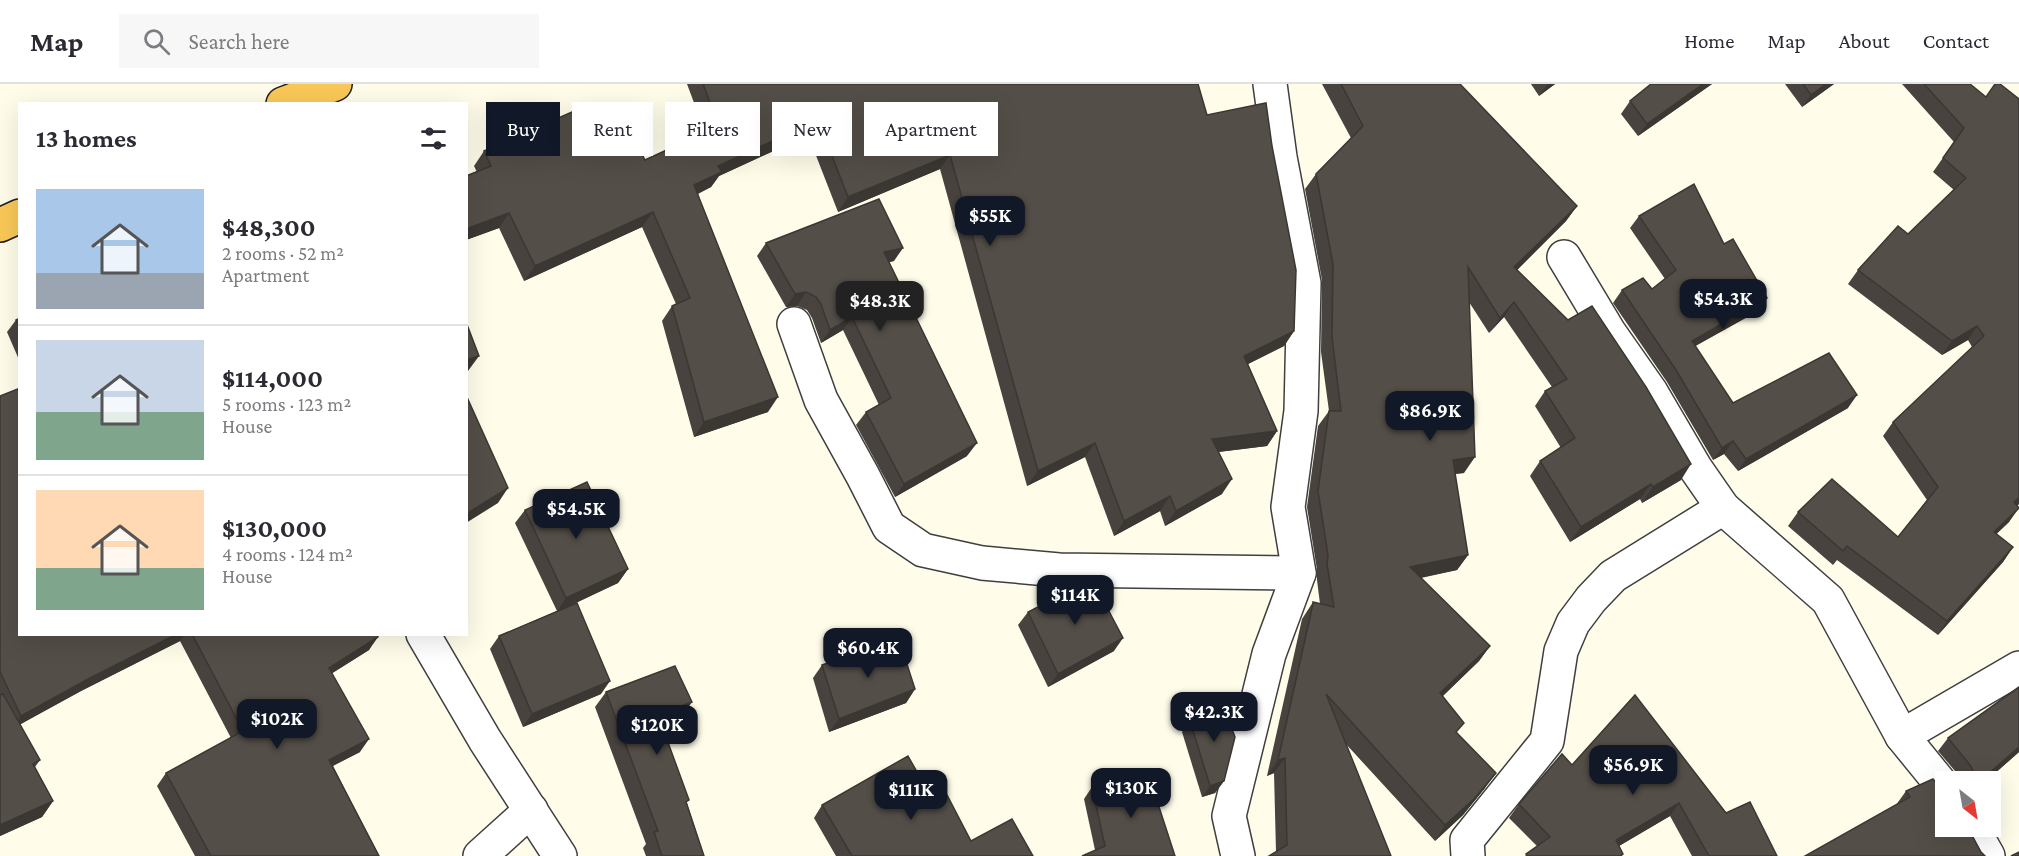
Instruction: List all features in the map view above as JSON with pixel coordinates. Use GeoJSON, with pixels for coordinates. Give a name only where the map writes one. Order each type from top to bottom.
{"type":"FeatureCollection","features":[{"type":"Feature","properties":{"kind":"highway"},"geometry":{"type":"LineString","coordinates":[[288,102],[326,86]]}},
{"type":"Feature","properties":{"kind":"highway"},"geometry":{"type":"LineString","coordinates":[[0,225],[18,217]]}},
{"type":"Feature","properties":{"kind":"street"},"geometry":{"type":"LineString","coordinates":[[1238,856],[1229,816],[1269,654],[1299,573],[1288,507],[1301,411],[1304,283],[1280,157],[1270,84]]}},
{"type":"Feature","properties":{"kind":"street"},"geometry":{"type":"LineString","coordinates":[[1564,257],[1609,332],[1651,392],[1696,469],[1724,508],[1828,600],[1902,736],[1935,776]]}},
{"type":"Feature","properties":{"kind":"street"},"geometry":{"type":"LineString","coordinates":[[794,324],[821,400],[889,527],[923,550],[982,563],[1059,570],[1299,573]]}},
{"type":"Feature","properties":{"kind":"street"},"geometry":{"type":"LineString","coordinates":[[1468,856],[1467,840],[1547,741],[1561,651],[1574,623],[1591,599],[1612,576],[1724,508]]}},
{"type":"Feature","properties":{"kind":"street"},"geometry":{"type":"LineString","coordinates":[[424,636],[485,740],[560,856]]}},
{"type":"Feature","properties":{"kind":"street"},"geometry":{"type":"LineString","coordinates":[[1902,736],[2019,668]]}},
{"type":"Feature","properties":{"kind":"street"},"geometry":{"type":"LineString","coordinates":[[480,856],[531,810]]}},
{"type":"Feature","properties":{"kind":"street"},"geometry":{"type":"LineString","coordinates":[[1977,837],[1988,856]]}},
{"type":"Feature","properties":{"kind":"building"},"geometry":{"type":"Polygon","coordinates":[[[703,84],[1198,84],[1207,115],[1266,103],[1296,270],[1294,331],[1244,356],[1277,431],[1212,439],[1232,479],[1176,511],[1170,496],[1124,521],[1095,443],[1038,471],[950,156],[998,156],[998,102],[864,102],[864,156],[948,156],[848,197],[832,156],[852,156],[852,102],[772,102],[772,141],[760,147],[760,102],[710,102],[703,84]]]}},
{"type":"Feature","properties":{"kind":"building"},"geometry":{"type":"Polygon","coordinates":[[[1341,84],[1460,84],[1577,206],[1514,267],[1568,320],[1592,306],[1646,387],[1691,464],[1653,487],[1651,484],[1581,527],[1540,461],[1575,438],[1545,391],[1567,379],[1514,302],[1500,318],[1468,267],[1475,457],[1453,460],[1468,555],[1410,567],[1490,646],[1440,693],[1464,723],[1456,732],[1496,773],[1474,799],[1445,825],[1326,694],[1391,856],[1269,856],[1287,845],[1285,758],[1278,760],[1313,602],[1334,607],[1318,491],[1329,411],[1341,411],[1332,337],[1333,264],[1316,174],[1363,126],[1341,84]]]}},
{"type":"Feature","properties":{"kind":"building"},"geometry":{"type":"Polygon","coordinates":[[[1651,84],[1703,84],[1647,124],[1630,101],[1651,84]]]}},
{"type":"Feature","properties":{"kind":"building"},"geometry":{"type":"Polygon","coordinates":[[[1803,84],[1826,84],[1811,95],[1803,84]]]}},
{"type":"Feature","properties":{"kind":"building"},"geometry":{"type":"Polygon","coordinates":[[[1924,84],[1970,84],[1986,97],[1995,84],[2000,84],[2019,99],[2019,498],[2014,502],[2019,508],[1994,532],[2013,547],[1947,621],[1847,546],[1843,551],[1798,512],[1832,479],[1898,537],[1938,487],[1893,422],[1984,336],[1977,326],[1952,341],[1858,270],[1898,226],[1908,234],[1966,178],[1943,158],[1964,128],[1924,84]]]}},
{"type":"Feature","properties":{"kind":"building"},"geometry":{"type":"Polygon","coordinates":[[[572,112],[572,156],[643,156],[645,160],[665,151],[665,156],[740,156],[718,166],[722,172],[694,185],[778,397],[704,422],[672,306],[690,298],[653,212],[535,266],[509,213],[468,228],[468,175],[491,166],[486,156],[560,156],[560,117],[572,112]]]}},
{"type":"Feature","properties":{"kind":"building"},"geometry":{"type":"Polygon","coordinates":[[[1694,184],[1724,244],[1733,239],[1767,298],[1692,341],[1733,403],[1829,353],[1857,395],[1746,459],[1733,441],[1722,448],[1676,370],[1622,290],[1643,278],[1652,289],[1676,270],[1639,216],[1694,184]]]}},
{"type":"Feature","properties":{"kind":"building"},"geometry":{"type":"Polygon","coordinates":[[[879,199],[903,248],[884,252],[977,443],[904,484],[866,412],[891,398],[852,317],[830,330],[821,304],[816,297],[806,292],[795,294],[766,243],[879,199]]]}},
{"type":"Feature","properties":{"kind":"building"},"geometry":{"type":"Polygon","coordinates":[[[468,327],[479,356],[468,359],[468,327]]]}},
{"type":"Feature","properties":{"kind":"building"},"geometry":{"type":"Polygon","coordinates":[[[18,389],[18,636],[173,636],[21,716],[0,672],[0,396],[18,389]]]}},
{"type":"Feature","properties":{"kind":"building"},"geometry":{"type":"Polygon","coordinates":[[[468,399],[508,488],[468,513],[468,399]]]}},
{"type":"Feature","properties":{"kind":"building"},"geometry":{"type":"Polygon","coordinates":[[[587,482],[628,569],[566,598],[525,510],[587,482]]]}},
{"type":"Feature","properties":{"kind":"building"},"geometry":{"type":"Polygon","coordinates":[[[1092,579],[1123,638],[1058,674],[1028,612],[1092,579]]]}},
{"type":"Feature","properties":{"kind":"building"},"geometry":{"type":"Polygon","coordinates":[[[577,603],[610,681],[532,714],[499,636],[577,603]]]}},
{"type":"Feature","properties":{"kind":"building"},"geometry":{"type":"Polygon","coordinates":[[[193,636],[378,636],[329,668],[369,739],[329,760],[379,856],[211,856],[166,773],[243,731],[193,636]]]}},
{"type":"Feature","properties":{"kind":"building"},"geometry":{"type":"Polygon","coordinates":[[[879,645],[902,649],[915,689],[839,719],[822,665],[879,645]]]}},
{"type":"Feature","properties":{"kind":"building"},"geometry":{"type":"Polygon","coordinates":[[[675,666],[692,702],[658,715],[689,800],[686,802],[704,856],[662,856],[654,832],[658,831],[606,692],[675,666]]]}},
{"type":"Feature","properties":{"kind":"building"},"geometry":{"type":"Polygon","coordinates":[[[2019,687],[2019,747],[1992,771],[1973,771],[1948,738],[2019,687]]]}},
{"type":"Feature","properties":{"kind":"building"},"geometry":{"type":"Polygon","coordinates":[[[3,694],[40,760],[33,764],[53,801],[0,825],[0,695],[3,694]]]}},
{"type":"Feature","properties":{"kind":"building"},"geometry":{"type":"Polygon","coordinates":[[[1635,695],[1726,813],[1750,802],[1777,856],[1709,856],[1679,803],[1616,840],[1623,854],[1620,856],[1527,856],[1526,854],[1550,837],[1519,804],[1562,754],[1572,765],[1635,695]]]}},
{"type":"Feature","properties":{"kind":"building"},"geometry":{"type":"Polygon","coordinates":[[[1223,705],[1235,737],[1224,781],[1210,786],[1190,721],[1223,705]]]}},
{"type":"Feature","properties":{"kind":"building"},"geometry":{"type":"Polygon","coordinates":[[[908,756],[934,802],[947,795],[971,841],[1012,819],[1033,856],[852,856],[822,805],[908,756]]]}},
{"type":"Feature","properties":{"kind":"building"},"geometry":{"type":"Polygon","coordinates":[[[1147,770],[1175,856],[1082,856],[1105,846],[1092,787],[1147,770]]]}},
{"type":"Feature","properties":{"kind":"building"},"geometry":{"type":"Polygon","coordinates":[[[1933,779],[1935,781],[1935,837],[1973,837],[1985,856],[1805,856],[1910,797],[1906,791],[1933,779]]]}}]}
